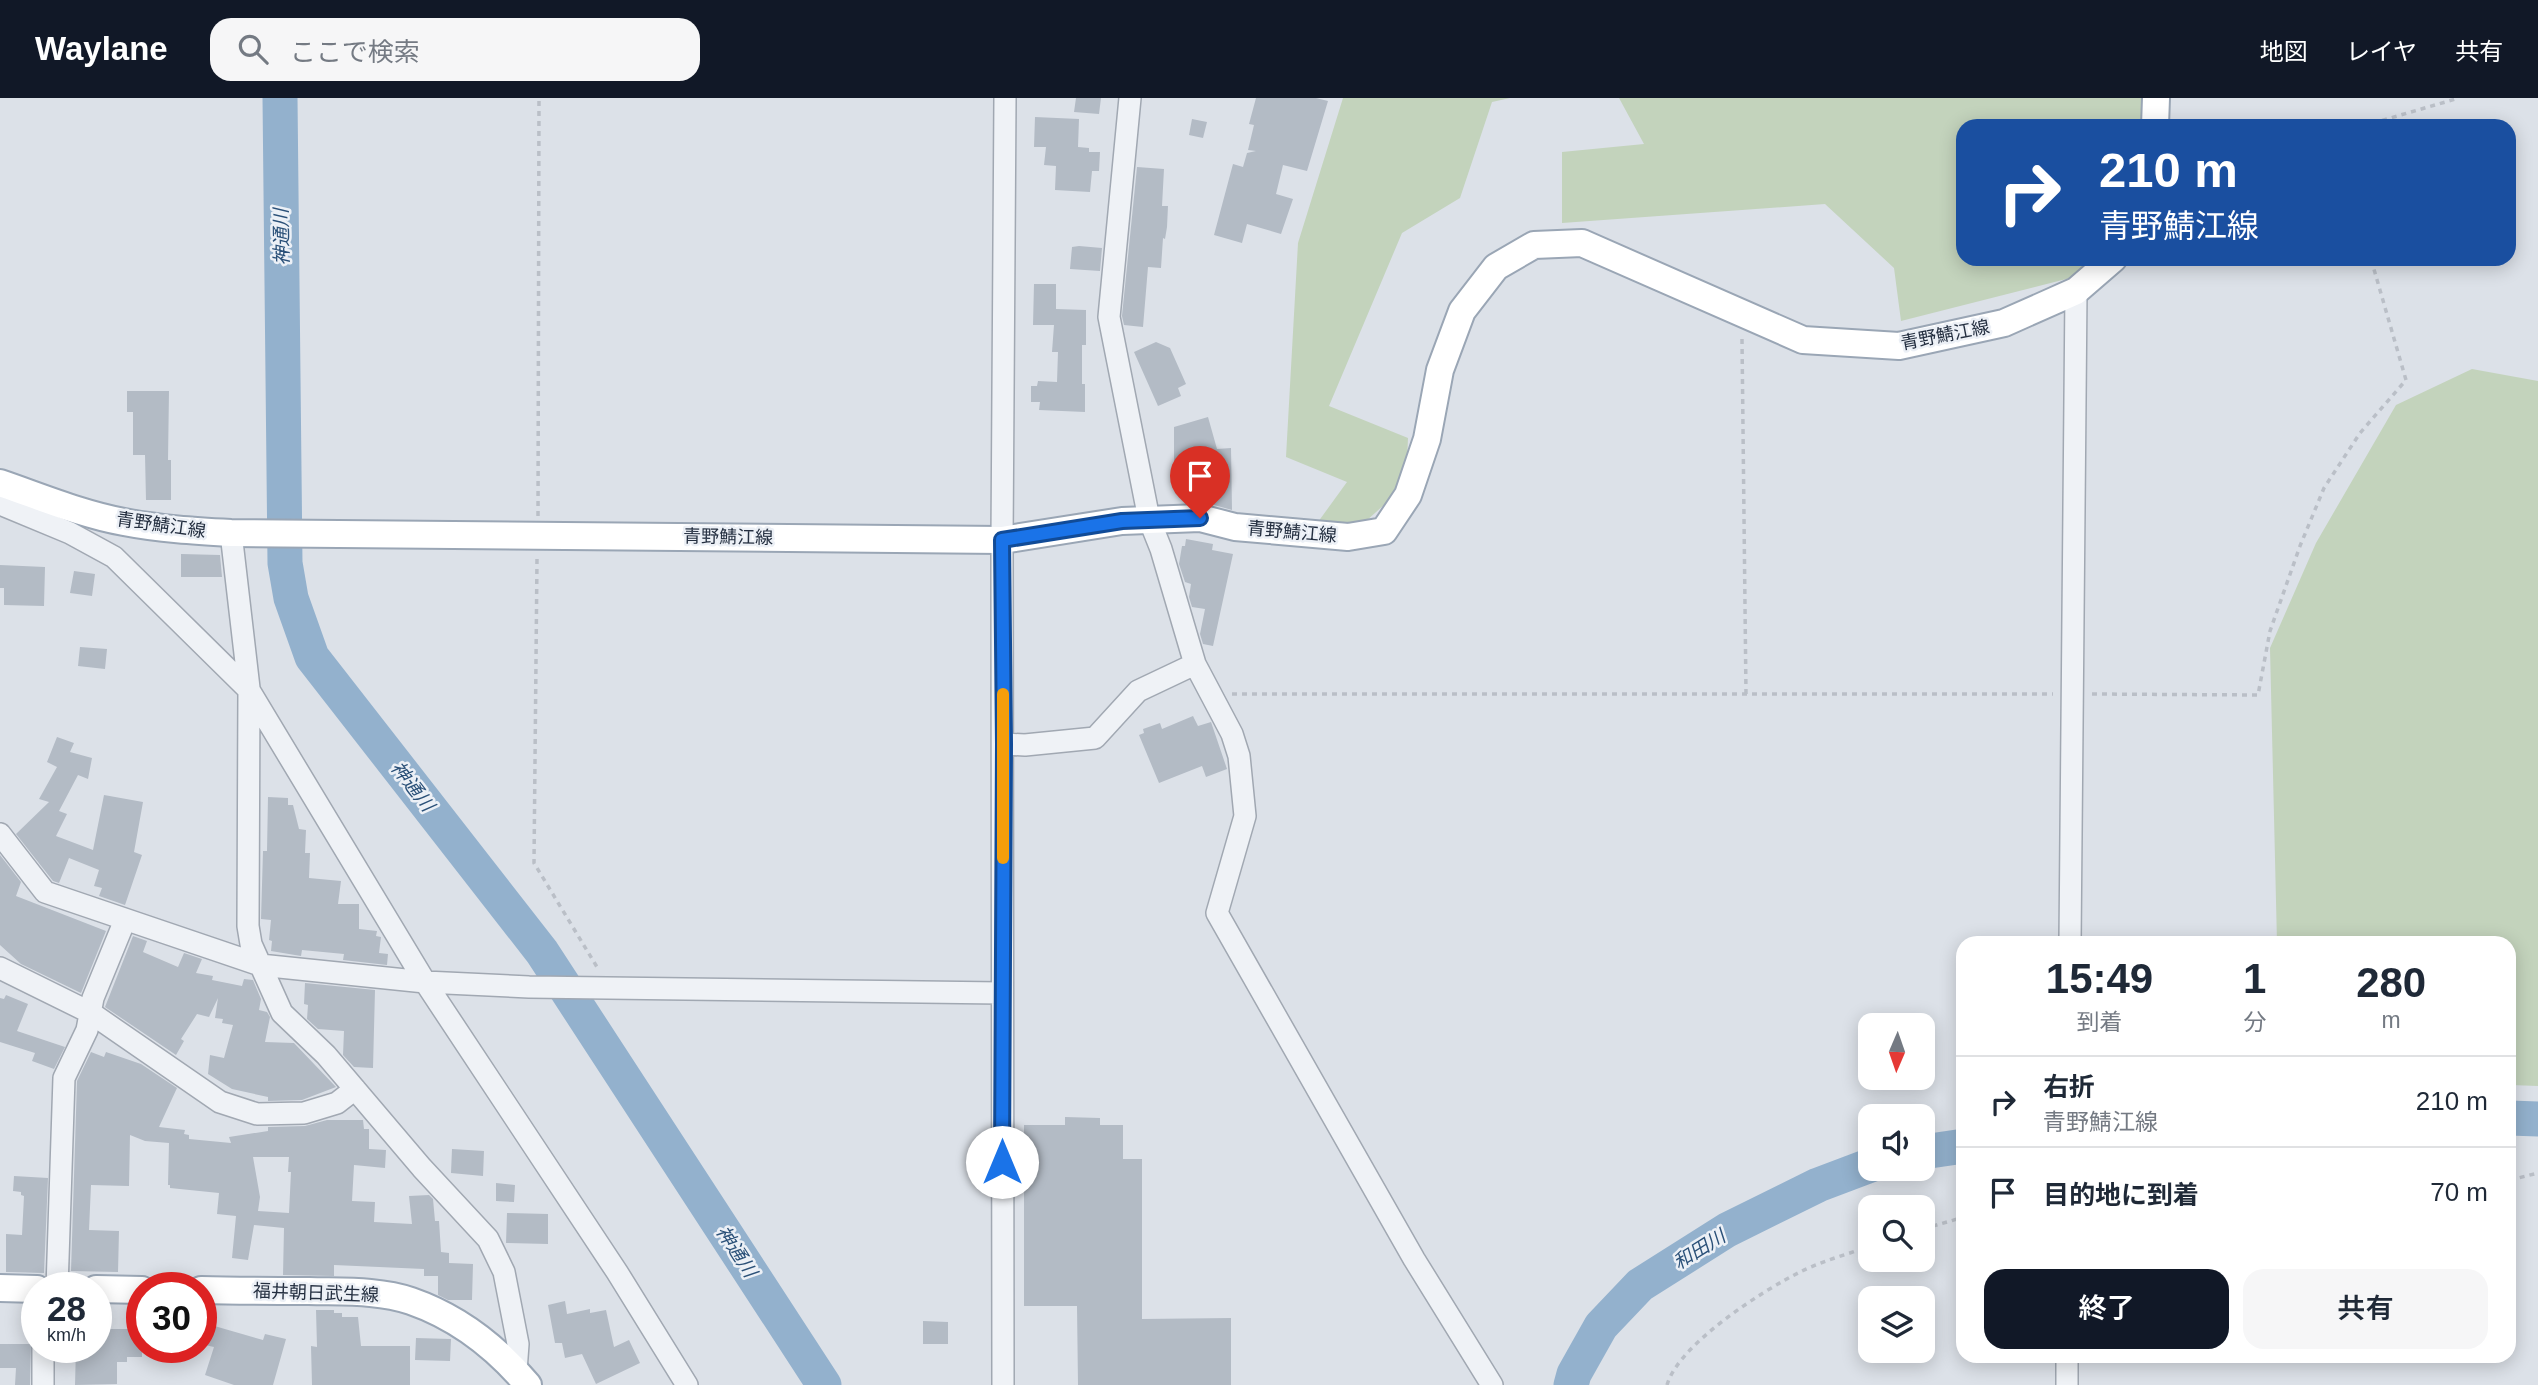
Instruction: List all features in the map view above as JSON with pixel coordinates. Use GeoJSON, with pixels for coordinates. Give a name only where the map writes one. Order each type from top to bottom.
{"type":"FeatureCollection","features":[{"type":"Feature","properties":{"kind":"main road"},"geometry":{"type":"LineString","coordinates":[[2155,119],[2156,98]]}},
{"type":"Feature","properties":{"kind":"main road","name":"青野鯖江線"},"geometry":{"type":"LineString","coordinates":[[0,483],[122,522],[169,530],[238,533],[1002,540],[1122,521],[1200,518],[1235,527],[1348,537],[1384,531],[1408,495],[1427,439],[1440,370],[1462,311],[1496,267],[1534,245],[1582,243],[1803,340],[1899,346],[2004,323],[2076,291],[2105,266]]}},
{"type":"Feature","properties":{"kind":"main road"},"geometry":{"type":"LineString","coordinates":[[0,1289],[21,1289]]}},
{"type":"Feature","properties":{"kind":"main road","name":"福井朝日武生線"},"geometry":{"type":"LineString","coordinates":[[217,1290],[351,1292],[412,1301],[458,1324],[495,1349],[522,1378]]}},
{"type":"Feature","properties":{"kind":"street"},"geometry":{"type":"LineString","coordinates":[[1003,1385],[1001,993],[1005,98]]}},
{"type":"Feature","properties":{"kind":"street"},"geometry":{"type":"LineString","coordinates":[[1130,98],[1109,317],[1149,519],[1161,549],[1195,664],[1222,695],[1239,756],[1245,816],[1217,913],[1414,1259],[1492,1385]]}},
{"type":"Feature","properties":{"kind":"street"},"geometry":{"type":"LineString","coordinates":[[2070,936],[2076,291]]}},
{"type":"Feature","properties":{"kind":"street"},"geometry":{"type":"LineString","coordinates":[[0,504],[70,533],[114,557],[249,690],[425,982],[617,1272],[687,1385]]}},
{"type":"Feature","properties":{"kind":"street"},"geometry":{"type":"LineString","coordinates":[[238,533],[249,690],[248,926],[251,944],[282,1013],[326,1055],[422,1168],[488,1239],[504,1272],[522,1378]]}},
{"type":"Feature","properties":{"kind":"street"},"geometry":{"type":"LineString","coordinates":[[1004,744],[1026,745],[1095,738],[1138,691],[1195,664]]}},
{"type":"Feature","properties":{"kind":"street"},"geometry":{"type":"LineString","coordinates":[[0,834],[45,892],[260,965],[425,982],[542,987],[1001,993]]}},
{"type":"Feature","properties":{"kind":"street"},"geometry":{"type":"LineString","coordinates":[[58,1272],[64,1078],[88,1030],[93,998],[125,920]]}},
{"type":"Feature","properties":{"kind":"street"},"geometry":{"type":"LineString","coordinates":[[0,968],[91,1013],[220,1102],[257,1114],[304,1113],[337,1103],[355,1089]]}},
{"type":"Feature","properties":{"kind":"street"},"geometry":{"type":"LineString","coordinates":[[43,1363],[43,1385]]}},
{"type":"Feature","properties":{"kind":"street"},"geometry":{"type":"LineString","coordinates":[[2067,1363],[2067,1385]]}},
{"type":"Feature","properties":{"kind":"path"},"geometry":{"type":"LineString","coordinates":[[539,98],[534,863],[603,989]]}},
{"type":"Feature","properties":{"kind":"path"},"geometry":{"type":"LineString","coordinates":[[2387,119],[2459,98]]}},
{"type":"Feature","properties":{"kind":"path"},"geometry":{"type":"LineString","coordinates":[[1222,695],[2258,695],[2270,631],[2324,488],[2360,433],[2406,380],[2373,266]]}},
{"type":"Feature","properties":{"kind":"path"},"geometry":{"type":"LineString","coordinates":[[1742,312],[1746,694]]}},
{"type":"Feature","properties":{"kind":"path"},"geometry":{"type":"LineString","coordinates":[[2516,1178],[2538,1173]]}},
{"type":"Feature","properties":{"kind":"path"},"geometry":{"type":"LineString","coordinates":[[1935,1225],[1956,1219]]}},
{"type":"Feature","properties":{"kind":"path"},"geometry":{"type":"LineString","coordinates":[[1667,1385],[1671,1373],[1702,1339],[1753,1299],[1802,1271],[1858,1251]]}},
{"type":"Feature","properties":{"kind":"green space"},"geometry":{"type":"Polygon","coordinates":[[[1343,98],[1510,98],[1492,102],[1460,198],[1402,233],[1329,406],[1408,438],[1406,485],[1365,522],[1318,522],[1347,482],[1286,457],[1298,243],[1343,98]]]}},
{"type":"Feature","properties":{"kind":"green space"},"geometry":{"type":"Polygon","coordinates":[[[1619,98],[2142,98],[2141,119],[1956,119],[1956,266],[2087,266],[2078,276],[1901,321],[1894,268],[1825,204],[1562,223],[1562,152],[1644,144],[1619,98]]]}},
{"type":"Feature","properties":{"kind":"green space"},"geometry":{"type":"Polygon","coordinates":[[[2472,369],[2538,381],[2538,1086],[2516,1085],[2516,936],[2277,936],[2270,648],[2316,543],[2396,405],[2472,369]]]}},
{"type":"Feature","properties":{"kind":"building"},"geometry":{"type":"Polygon","coordinates":[[[1076,98],[1101,98],[1099,114],[1074,112],[1076,98]]]}},
{"type":"Feature","properties":{"kind":"building"},"geometry":{"type":"Polygon","coordinates":[[[1256,98],[1316,98],[1328,101],[1307,171],[1283,165],[1276,194],[1293,199],[1281,234],[1247,224],[1242,243],[1214,235],[1233,164],[1243,167],[1247,153],[1256,151],[1248,150],[1254,125],[1249,124],[1256,98]]]}},
{"type":"Feature","properties":{"kind":"building"},"geometry":{"type":"Polygon","coordinates":[[[1035,117],[1079,119],[1078,147],[1089,148],[1089,152],[1100,152],[1099,171],[1092,171],[1090,192],[1055,190],[1056,166],[1044,165],[1046,147],[1034,147],[1035,117]]]}},
{"type":"Feature","properties":{"kind":"building"},"geometry":{"type":"Polygon","coordinates":[[[1192,119],[1207,122],[1203,138],[1189,135],[1192,119]]]}},
{"type":"Feature","properties":{"kind":"building"},"geometry":{"type":"Polygon","coordinates":[[[1137,167],[1164,169],[1162,206],[1168,206],[1161,268],[1148,267],[1143,327],[1124,325],[1122,316],[1137,167]]]}},
{"type":"Feature","properties":{"kind":"building"},"geometry":{"type":"Polygon","coordinates":[[[1072,247],[1102,248],[1100,271],[1070,269],[1072,247]]]}},
{"type":"Feature","properties":{"kind":"building"},"geometry":{"type":"Polygon","coordinates":[[[1034,284],[1056,284],[1056,309],[1086,310],[1086,345],[1082,345],[1085,412],[1039,410],[1040,402],[1031,402],[1031,386],[1037,386],[1038,381],[1057,382],[1058,352],[1052,352],[1054,325],[1033,325],[1034,284]]]}},
{"type":"Feature","properties":{"kind":"building"},"geometry":{"type":"Polygon","coordinates":[[[1156,342],[1170,348],[1186,384],[1178,388],[1181,396],[1158,406],[1134,352],[1156,342]]]}},
{"type":"Feature","properties":{"kind":"building"},"geometry":{"type":"Polygon","coordinates":[[[127,391],[169,391],[168,460],[171,460],[171,500],[146,500],[145,455],[133,455],[133,412],[127,412],[127,391]]]}},
{"type":"Feature","properties":{"kind":"building"},"geometry":{"type":"Polygon","coordinates":[[[1208,417],[1217,449],[1231,448],[1232,510],[1214,505],[1212,480],[1198,481],[1197,465],[1174,465],[1174,427],[1208,417]]]}},
{"type":"Feature","properties":{"kind":"building"},"geometry":{"type":"Polygon","coordinates":[[[1186,539],[1213,544],[1212,550],[1233,554],[1213,646],[1203,644],[1200,634],[1205,609],[1192,607],[1189,597],[1191,584],[1185,582],[1179,564],[1186,539]]]}},
{"type":"Feature","properties":{"kind":"building"},"geometry":{"type":"Polygon","coordinates":[[[181,554],[220,555],[222,577],[181,577],[181,554]]]}},
{"type":"Feature","properties":{"kind":"building"},"geometry":{"type":"Polygon","coordinates":[[[0,565],[45,567],[44,606],[4,605],[4,588],[0,588],[0,565]]]}},
{"type":"Feature","properties":{"kind":"building"},"geometry":{"type":"Polygon","coordinates":[[[74,571],[95,574],[92,596],[70,593],[74,571]]]}},
{"type":"Feature","properties":{"kind":"building"},"geometry":{"type":"Polygon","coordinates":[[[80,647],[107,649],[105,669],[78,666],[80,647]]]}},
{"type":"Feature","properties":{"kind":"building"},"geometry":{"type":"Polygon","coordinates":[[[1193,716],[1198,726],[1211,722],[1227,769],[1206,777],[1202,766],[1159,783],[1139,735],[1144,733],[1143,729],[1160,723],[1162,729],[1193,716]]]}},
{"type":"Feature","properties":{"kind":"building"},"geometry":{"type":"Polygon","coordinates":[[[57,737],[74,743],[70,752],[92,758],[88,779],[78,775],[59,811],[67,814],[56,836],[93,850],[104,795],[143,802],[134,852],[142,855],[125,905],[99,896],[102,888],[94,886],[99,870],[69,858],[59,883],[53,881],[16,834],[49,802],[39,799],[57,767],[47,762],[57,737]]]}},
{"type":"Feature","properties":{"kind":"building"},"geometry":{"type":"Polygon","coordinates":[[[268,797],[288,798],[288,805],[293,805],[299,829],[306,830],[305,853],[310,853],[309,878],[341,881],[338,904],[359,904],[359,929],[377,931],[376,936],[381,937],[379,953],[388,954],[387,965],[343,960],[344,954],[302,950],[301,956],[271,951],[271,920],[261,919],[268,797]]]}},
{"type":"Feature","properties":{"kind":"building"},"geometry":{"type":"Polygon","coordinates":[[[0,855],[21,882],[16,896],[106,931],[81,993],[21,964],[0,945],[0,855]]]}},
{"type":"Feature","properties":{"kind":"building"},"geometry":{"type":"Polygon","coordinates":[[[133,936],[147,941],[143,952],[178,967],[184,953],[202,959],[196,973],[213,976],[212,980],[242,986],[244,979],[253,980],[261,999],[259,1010],[267,1012],[270,1017],[265,1042],[294,1043],[336,1087],[302,1100],[268,1101],[268,1097],[232,1089],[208,1074],[210,1055],[224,1058],[233,1025],[222,1023],[223,1019],[215,1018],[218,998],[209,1017],[197,1014],[181,1039],[184,1041],[176,1055],[105,1007],[133,936]]]}},
{"type":"Feature","properties":{"kind":"building"},"geometry":{"type":"Polygon","coordinates":[[[305,983],[375,990],[373,1068],[354,1067],[343,1055],[344,1031],[318,1029],[307,1019],[308,1005],[304,1004],[305,983]]]}},
{"type":"Feature","properties":{"kind":"building"},"geometry":{"type":"Polygon","coordinates":[[[6,995],[28,1004],[17,1031],[65,1047],[54,1069],[32,1061],[35,1053],[0,1042],[0,998],[4,999],[6,995]]]}},
{"type":"Feature","properties":{"kind":"building"},"geometry":{"type":"Polygon","coordinates":[[[91,1052],[104,1057],[106,1052],[141,1064],[177,1088],[159,1127],[185,1130],[184,1134],[189,1135],[189,1139],[231,1143],[229,1137],[268,1131],[268,1127],[305,1126],[327,1120],[363,1120],[364,1129],[369,1129],[369,1149],[386,1150],[385,1168],[354,1165],[352,1201],[375,1202],[374,1222],[412,1224],[409,1196],[429,1195],[433,1199],[435,1221],[439,1221],[441,1252],[449,1253],[449,1263],[473,1264],[472,1300],[448,1300],[438,1295],[438,1276],[424,1276],[424,1269],[334,1265],[334,1276],[283,1275],[284,1228],[254,1225],[248,1260],[232,1258],[236,1216],[217,1214],[219,1193],[170,1188],[169,1143],[145,1141],[130,1135],[129,1186],[91,1185],[89,1230],[119,1231],[118,1272],[71,1271],[77,1081],[91,1052]],[[253,1157],[260,1197],[258,1211],[289,1213],[289,1157],[253,1157]]]}},
{"type":"Feature","properties":{"kind":"building"},"geometry":{"type":"Polygon","coordinates":[[[1065,1117],[1100,1118],[1100,1125],[1123,1125],[1123,1159],[1142,1159],[1142,1319],[1231,1318],[1231,1385],[1078,1385],[1077,1306],[1024,1306],[1024,1125],[1065,1125],[1065,1117]]]}},
{"type":"Feature","properties":{"kind":"building"},"geometry":{"type":"Polygon","coordinates":[[[452,1149],[484,1151],[483,1176],[451,1173],[452,1149]]]}},
{"type":"Feature","properties":{"kind":"building"},"geometry":{"type":"Polygon","coordinates":[[[14,1176],[48,1178],[44,1272],[6,1272],[6,1234],[22,1235],[24,1196],[21,1192],[13,1191],[14,1176]]]}},
{"type":"Feature","properties":{"kind":"building"},"geometry":{"type":"Polygon","coordinates":[[[496,1183],[515,1185],[514,1202],[496,1201],[496,1183]]]}},
{"type":"Feature","properties":{"kind":"building"},"geometry":{"type":"Polygon","coordinates":[[[507,1213],[548,1214],[548,1244],[506,1243],[507,1213]]]}},
{"type":"Feature","properties":{"kind":"building"},"geometry":{"type":"Polygon","coordinates":[[[565,1301],[567,1314],[590,1309],[590,1313],[606,1310],[614,1347],[629,1340],[640,1363],[596,1384],[582,1354],[565,1358],[562,1343],[555,1343],[548,1305],[565,1301]]]}},
{"type":"Feature","properties":{"kind":"building"},"geometry":{"type":"Polygon","coordinates":[[[316,1310],[334,1310],[334,1313],[342,1313],[342,1317],[358,1317],[361,1346],[410,1346],[410,1385],[312,1385],[311,1346],[317,1347],[316,1310]]]}},
{"type":"Feature","properties":{"kind":"building"},"geometry":{"type":"Polygon","coordinates":[[[923,1321],[948,1322],[948,1344],[923,1344],[923,1321]]]}},
{"type":"Feature","properties":{"kind":"building"},"geometry":{"type":"Polygon","coordinates":[[[217,1327],[263,1340],[265,1334],[286,1339],[273,1385],[234,1385],[205,1375],[209,1363],[217,1363],[217,1327]]]}},
{"type":"Feature","properties":{"kind":"building"},"geometry":{"type":"Polygon","coordinates":[[[112,1329],[126,1329],[126,1362],[117,1362],[117,1384],[75,1385],[76,1363],[112,1363],[112,1329]]]}},
{"type":"Feature","properties":{"kind":"building"},"geometry":{"type":"Polygon","coordinates":[[[416,1338],[451,1339],[450,1361],[415,1360],[416,1338]]]}},
{"type":"Feature","properties":{"kind":"building"},"geometry":{"type":"Polygon","coordinates":[[[0,1344],[21,1344],[21,1363],[31,1363],[30,1385],[15,1385],[16,1368],[0,1368],[0,1344]]]}},
{"type":"Feature","properties":{"kind":"waterway","name":"神通川"},"geometry":{"type":"LineString","coordinates":[[280,98],[285,563],[291,598],[312,657],[542,952],[824,1385]]}},
{"type":"Feature","properties":{"kind":"waterway","name":"和田川"},"geometry":{"type":"LineString","coordinates":[[2516,1118],[2538,1119]]}},
{"type":"Feature","properties":{"kind":"waterway","name":"和田川"},"geometry":{"type":"LineString","coordinates":[[1935,1150],[1956,1147]]}},
{"type":"Feature","properties":{"kind":"waterway","name":"和田川"},"geometry":{"type":"LineString","coordinates":[[1571,1385],[1574,1374],[1601,1326],[1640,1285],[1727,1230],[1818,1185],[1858,1170]]}},
{"type":"Feature","properties":{"kind":"slow traffic"},"geometry":{"type":"LineString","coordinates":[[1003,694],[1003,858]]}},
{"type":"Feature","properties":{"kind":"route"},"geometry":{"type":"LineString","coordinates":[[1002,1162],[1002,540],[1122,521],[1200,518]]}}]}
